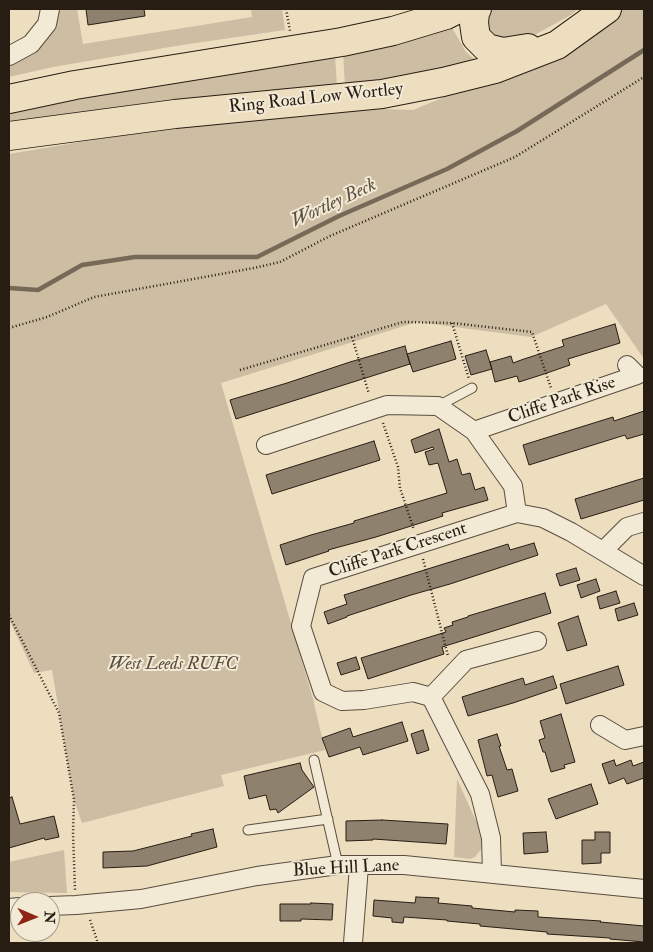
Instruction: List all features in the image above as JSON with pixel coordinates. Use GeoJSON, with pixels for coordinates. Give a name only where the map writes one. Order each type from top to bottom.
{"type":"FeatureCollection","features":[{"type":"Feature","properties":{"kind":"highway"},"geometry":{"type":"LineString","coordinates":[[477,9],[474,23],[476,37],[487,48],[504,52],[557,45]]}},
{"type":"Feature","properties":{"kind":"highway","name":"Ring Road Low Wortley"},"geometry":{"type":"LineString","coordinates":[[9,136],[175,114],[382,94],[443,82],[495,69],[557,45],[607,9]]}},
{"type":"Feature","properties":{"kind":"highway"},"geometry":{"type":"LineString","coordinates":[[9,99],[74,85],[342,42],[393,31],[449,11]]}},
{"type":"Feature","properties":{"kind":"street"},"geometry":{"type":"LineString","coordinates":[[9,56],[31,44],[47,24],[50,9]]}},
{"type":"Feature","properties":{"kind":"street","name":"Cliffe Park Rise"},"geometry":{"type":"LineString","coordinates":[[474,431],[637,375],[627,365]]}},
{"type":"Feature","properties":{"kind":"street"},"geometry":{"type":"LineString","coordinates":[[266,445],[387,405],[438,406],[474,431],[514,486],[517,513]]}},
{"type":"Feature","properties":{"kind":"street","name":"Cliffe Park Crescent"},"geometry":{"type":"LineString","coordinates":[[431,697],[413,692],[364,700],[342,700],[324,692],[301,626],[313,578],[517,513],[543,518],[644,576]]}},
{"type":"Feature","properties":{"kind":"street"},"geometry":{"type":"LineString","coordinates":[[603,551],[627,528],[644,522]]}},
{"type":"Feature","properties":{"kind":"street"},"geometry":{"type":"LineString","coordinates":[[492,873],[492,838],[480,794],[431,697],[466,660],[537,641]]}},
{"type":"Feature","properties":{"kind":"street"},"geometry":{"type":"LineString","coordinates":[[600,725],[625,740],[644,736]]}},
{"type":"Feature","properties":{"kind":"street","name":"Blue Hill Lane"},"geometry":{"type":"LineString","coordinates":[[60,905],[141,899],[257,876],[338,866],[404,864],[644,889]]}},
{"type":"Feature","properties":{"kind":"street"},"geometry":{"type":"LineString","coordinates":[[353,943],[359,866]]}},
{"type":"Feature","properties":{"kind":"lane"},"geometry":{"type":"LineString","coordinates":[[438,406],[472,388]]}},
{"type":"Feature","properties":{"kind":"lane"},"geometry":{"type":"LineString","coordinates":[[314,760],[338,866]]}},
{"type":"Feature","properties":{"kind":"lane"},"geometry":{"type":"LineString","coordinates":[[248,830],[328,820]]}},
{"type":"Feature","properties":{"kind":"path"},"geometry":{"type":"LineString","coordinates":[[286,9],[290,32]]}},
{"type":"Feature","properties":{"kind":"path"},"geometry":{"type":"LineString","coordinates":[[9,328],[47,317],[94,297],[280,262],[330,236],[515,157],[644,77]]}},
{"type":"Feature","properties":{"kind":"path"},"geometry":{"type":"LineString","coordinates":[[637,82],[644,82]]}},
{"type":"Feature","properties":{"kind":"path"},"geometry":{"type":"LineString","coordinates":[[240,370],[403,322],[452,323],[532,332],[556,403]]}},
{"type":"Feature","properties":{"kind":"path"},"geometry":{"type":"LineString","coordinates":[[452,323],[472,388]]}},
{"type":"Feature","properties":{"kind":"path"},"geometry":{"type":"LineString","coordinates":[[352,337],[398,467],[400,488],[418,545],[453,674]]}},
{"type":"Feature","properties":{"kind":"path"},"geometry":{"type":"LineString","coordinates":[[9,615],[59,713],[74,800],[73,833],[80,904],[98,943]]}},
{"type":"Feature","properties":{"kind":"green space"},"geometry":{"type":"Polygon","coordinates":[[[58,9],[77,9],[83,44],[252,17],[251,9],[282,9],[285,30],[182,45],[53,67],[9,77],[9,63],[21,60],[36,49],[58,9]]]}},
{"type":"Feature","properties":{"kind":"green space"},"geometry":{"type":"Polygon","coordinates":[[[491,9],[578,9],[571,15],[527,39],[491,40],[484,19],[491,9]]]}},
{"type":"Feature","properties":{"kind":"green space","name":"West Leeds RUFC"},"geometry":{"type":"Polygon","coordinates":[[[607,9],[644,9],[644,359],[606,304],[531,337],[417,322],[221,383],[313,699],[325,750],[221,775],[224,786],[82,823],[74,800],[52,670],[34,673],[9,619],[9,154],[128,134],[246,119],[349,108],[413,110],[483,81],[607,9]]]}},
{"type":"Feature","properties":{"kind":"green space"},"geometry":{"type":"Polygon","coordinates":[[[451,26],[466,52],[474,59],[474,64],[345,86],[343,53],[451,26]]]}},
{"type":"Feature","properties":{"kind":"green space"},"geometry":{"type":"Polygon","coordinates":[[[335,54],[337,88],[9,127],[9,106],[335,54]]]}},
{"type":"Feature","properties":{"kind":"green space"},"geometry":{"type":"Polygon","coordinates":[[[457,779],[480,830],[482,848],[475,857],[470,859],[454,857],[457,779]]]}},
{"type":"Feature","properties":{"kind":"green space"},"geometry":{"type":"Polygon","coordinates":[[[64,850],[67,893],[9,892],[9,862],[64,850]]]}},
{"type":"Feature","properties":{"kind":"building"},"geometry":{"type":"Polygon","coordinates":[[[86,9],[144,9],[145,16],[88,25],[86,9]]]}},
{"type":"Feature","properties":{"kind":"building"},"geometry":{"type":"Polygon","coordinates":[[[615,324],[620,343],[568,359],[570,365],[519,382],[517,376],[495,382],[490,362],[511,356],[513,363],[564,346],[562,340],[615,324]]]}},
{"type":"Feature","properties":{"kind":"building"},"geometry":{"type":"Polygon","coordinates":[[[451,341],[456,359],[413,372],[407,354],[451,341]]]}},
{"type":"Feature","properties":{"kind":"building"},"geometry":{"type":"Polygon","coordinates":[[[405,346],[410,364],[236,419],[230,400],[405,346]]]}},
{"type":"Feature","properties":{"kind":"building"},"geometry":{"type":"Polygon","coordinates":[[[486,350],[492,369],[471,375],[465,356],[486,350]]]}},
{"type":"Feature","properties":{"kind":"building"},"geometry":{"type":"Polygon","coordinates":[[[644,411],[644,434],[627,439],[625,435],[529,465],[523,445],[613,417],[614,421],[644,411]]]}},
{"type":"Feature","properties":{"kind":"building"},"geometry":{"type":"Polygon","coordinates":[[[439,429],[449,462],[457,459],[462,475],[470,473],[475,490],[484,487],[488,500],[442,513],[443,516],[328,550],[286,565],[280,545],[447,493],[438,463],[429,465],[425,452],[434,449],[433,447],[415,453],[411,440],[439,429]]]}},
{"type":"Feature","properties":{"kind":"building"},"geometry":{"type":"Polygon","coordinates":[[[374,441],[380,460],[272,494],[266,475],[374,441]]]}},
{"type":"Feature","properties":{"kind":"building"},"geometry":{"type":"Polygon","coordinates":[[[644,478],[644,500],[581,519],[575,499],[644,478]]]}},
{"type":"Feature","properties":{"kind":"building"},"geometry":{"type":"Polygon","coordinates":[[[534,543],[538,555],[347,616],[328,624],[324,612],[347,604],[344,595],[508,544],[510,550],[534,543]]]}},
{"type":"Feature","properties":{"kind":"building"},"geometry":{"type":"Polygon","coordinates":[[[576,568],[580,580],[560,586],[556,574],[576,568]]]}},
{"type":"Feature","properties":{"kind":"building"},"geometry":{"type":"Polygon","coordinates":[[[596,579],[600,591],[581,598],[577,585],[596,579]]]}},
{"type":"Feature","properties":{"kind":"building"},"geometry":{"type":"Polygon","coordinates":[[[616,591],[620,603],[600,609],[597,597],[616,591]]]}},
{"type":"Feature","properties":{"kind":"building"},"geometry":{"type":"Polygon","coordinates":[[[545,593],[551,613],[442,647],[444,654],[368,679],[361,658],[446,632],[444,628],[453,625],[452,622],[468,616],[545,593]]]}},
{"type":"Feature","properties":{"kind":"building"},"geometry":{"type":"Polygon","coordinates":[[[634,603],[638,615],[618,621],[615,609],[634,603]]]}},
{"type":"Feature","properties":{"kind":"building"},"geometry":{"type":"Polygon","coordinates":[[[578,616],[587,645],[567,651],[558,623],[578,616]]]}},
{"type":"Feature","properties":{"kind":"building"},"geometry":{"type":"Polygon","coordinates":[[[356,657],[360,669],[341,675],[337,663],[356,657]]]}},
{"type":"Feature","properties":{"kind":"building"},"geometry":{"type":"Polygon","coordinates":[[[618,666],[624,685],[566,704],[560,684],[618,666]]]}},
{"type":"Feature","properties":{"kind":"building"},"geometry":{"type":"Polygon","coordinates":[[[553,676],[557,688],[468,716],[462,697],[523,678],[525,685],[553,676]]]}},
{"type":"Feature","properties":{"kind":"building"},"geometry":{"type":"Polygon","coordinates":[[[561,714],[575,762],[564,765],[565,768],[551,772],[539,740],[545,738],[540,721],[561,714]]]}},
{"type":"Feature","properties":{"kind":"building"},"geometry":{"type":"Polygon","coordinates":[[[402,722],[408,741],[363,755],[360,747],[329,757],[322,738],[350,728],[353,737],[402,722]]]}},
{"type":"Feature","properties":{"kind":"building"},"geometry":{"type":"Polygon","coordinates":[[[423,730],[429,750],[417,754],[411,734],[423,730]]]}},
{"type":"Feature","properties":{"kind":"building"},"geometry":{"type":"Polygon","coordinates":[[[497,734],[507,770],[512,769],[518,791],[498,797],[492,775],[487,776],[478,740],[497,734]]]}},
{"type":"Feature","properties":{"kind":"building"},"geometry":{"type":"Polygon","coordinates":[[[614,760],[616,766],[631,760],[633,766],[644,762],[644,778],[627,784],[624,778],[609,784],[602,764],[614,760]]]}},
{"type":"Feature","properties":{"kind":"building"},"geometry":{"type":"Polygon","coordinates":[[[300,763],[302,770],[314,787],[278,813],[276,809],[270,810],[266,795],[249,799],[244,776],[300,763]]]}},
{"type":"Feature","properties":{"kind":"building"},"geometry":{"type":"Polygon","coordinates":[[[591,784],[598,804],[556,819],[548,799],[591,784]]]}},
{"type":"Feature","properties":{"kind":"building"},"geometry":{"type":"Polygon","coordinates":[[[12,797],[20,824],[54,816],[59,837],[45,840],[44,838],[9,848],[9,798],[12,797]]]}},
{"type":"Feature","properties":{"kind":"building"},"geometry":{"type":"Polygon","coordinates":[[[382,820],[448,824],[446,844],[373,839],[346,841],[346,821],[382,820]]]}},
{"type":"Feature","properties":{"kind":"building"},"geometry":{"type":"Polygon","coordinates":[[[213,829],[217,847],[147,866],[103,868],[103,852],[133,851],[213,829]]]}},
{"type":"Feature","properties":{"kind":"building"},"geometry":{"type":"Polygon","coordinates":[[[546,832],[548,852],[524,854],[523,833],[546,832]]]}},
{"type":"Feature","properties":{"kind":"building"},"geometry":{"type":"Polygon","coordinates":[[[595,832],[610,832],[610,853],[601,853],[601,863],[582,864],[582,840],[595,840],[595,832]]]}},
{"type":"Feature","properties":{"kind":"building"},"geometry":{"type":"Polygon","coordinates":[[[416,897],[439,898],[438,903],[472,906],[472,908],[515,912],[515,910],[538,911],[538,917],[644,926],[644,942],[547,934],[547,932],[480,926],[480,924],[447,920],[404,917],[403,923],[392,922],[392,918],[373,916],[374,900],[415,903],[416,897]]]}},
{"type":"Feature","properties":{"kind":"building"},"geometry":{"type":"Polygon","coordinates":[[[280,904],[333,904],[332,920],[301,919],[301,921],[280,921],[280,904]]]}},
{"type":"Feature","properties":{"kind":"waterway","name":"Wortley Beck"},"geometry":{"type":"LineString","coordinates":[[9,288],[38,290],[82,265],[135,257],[257,257],[339,216],[447,169],[517,131],[644,50]]}}]}
